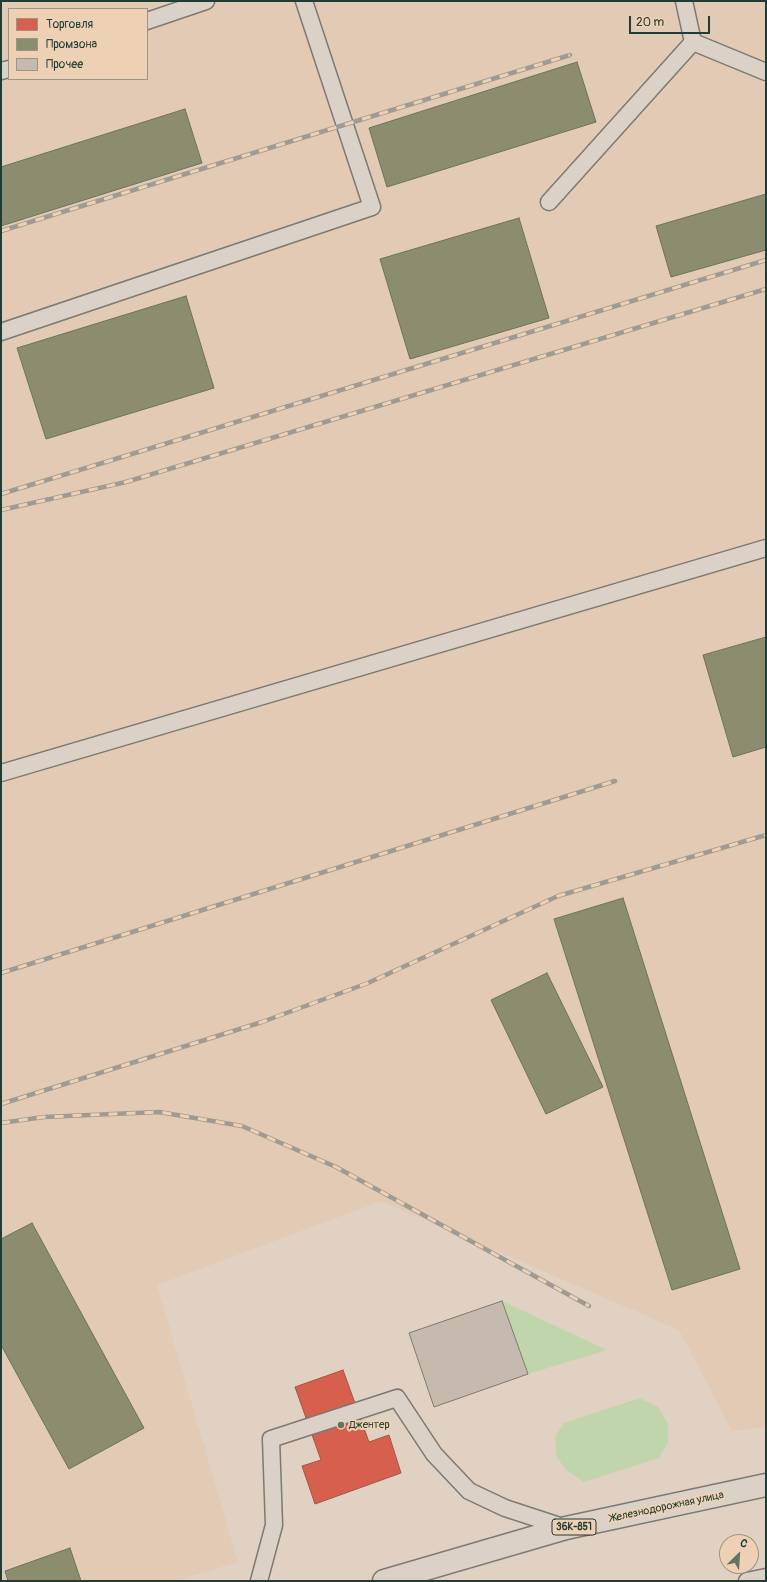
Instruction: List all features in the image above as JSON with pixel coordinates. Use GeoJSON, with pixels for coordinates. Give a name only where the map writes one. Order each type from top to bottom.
{"type":"FeatureCollection","features":[{"type":"Feature","properties":{"kind":"main road","name":"Железнодорожная улица"},"geometry":{"type":"LineString","coordinates":[[384,1581],[566,1528],[766,1485]]}},
{"type":"Feature","properties":{"kind":"lane"},"geometry":{"type":"LineString","coordinates":[[148,21],[206,1]]}},
{"type":"Feature","properties":{"kind":"lane"},"geometry":{"type":"LineString","coordinates":[[1,332],[372,207],[304,1]]}},
{"type":"Feature","properties":{"kind":"lane"},"geometry":{"type":"LineString","coordinates":[[684,1],[693,42]]}},
{"type":"Feature","properties":{"kind":"lane"},"geometry":{"type":"LineString","coordinates":[[693,42],[766,72]]}},
{"type":"Feature","properties":{"kind":"lane"},"geometry":{"type":"LineString","coordinates":[[549,202],[693,42]]}},
{"type":"Feature","properties":{"kind":"lane"},"geometry":{"type":"LineString","coordinates":[[1,773],[766,548]]}},
{"type":"Feature","properties":{"kind":"lane"},"geometry":{"type":"LineString","coordinates":[[259,1581],[274,1525],[271,1439],[397,1398],[434,1454],[469,1491],[505,1508],[566,1528]]}},
{"type":"Feature","properties":{"kind":"lane"},"geometry":{"type":"LineString","coordinates":[[747,1581],[766,1577]]}},
{"type":"Feature","properties":{"kind":"shaded area"},"geometry":{"type":"Polygon","coordinates":[[[1,1],[766,1],[766,1427],[732,1431],[679,1330],[381,1201],[157,1285],[238,1562],[176,1581],[1,1581],[1,1]]]}},
{"type":"Feature","properties":{"kind":"green space"},"geometry":{"type":"Polygon","coordinates":[[[502,1301],[607,1350],[528,1374],[502,1301]]]}},
{"type":"Feature","properties":{"kind":"green space"},"geometry":{"type":"Polygon","coordinates":[[[640,1398],[658,1407],[668,1424],[668,1443],[659,1458],[584,1482],[566,1470],[556,1456],[555,1437],[564,1423],[640,1398]]]}},
{"type":"Feature","properties":{"kind":"building: Торговля"},"geometry":{"type":"Polygon","coordinates":[[[343,1370],[369,1442],[389,1435],[401,1473],[315,1504],[302,1466],[321,1460],[295,1387],[343,1370]]]}},
{"type":"Feature","properties":{"kind":"building: Промзона"},"geometry":{"type":"Polygon","coordinates":[[[577,62],[596,122],[387,187],[369,128],[577,62]]]}},
{"type":"Feature","properties":{"kind":"building: Промзона"},"geometry":{"type":"Polygon","coordinates":[[[185,109],[202,163],[1,226],[1,167],[185,109]]]}},
{"type":"Feature","properties":{"kind":"building: Промзона"},"geometry":{"type":"Polygon","coordinates":[[[766,194],[766,250],[671,277],[656,226],[766,194]]]}},
{"type":"Feature","properties":{"kind":"building: Промзона"},"geometry":{"type":"Polygon","coordinates":[[[519,218],[549,318],[410,359],[380,259],[519,218]]]}},
{"type":"Feature","properties":{"kind":"building: Промзона"},"geometry":{"type":"Polygon","coordinates":[[[186,296],[214,388],[46,439],[17,348],[186,296]]]}},
{"type":"Feature","properties":{"kind":"building: Промзона"},"geometry":{"type":"Polygon","coordinates":[[[766,637],[766,747],[733,757],[703,655],[766,637]]]}},
{"type":"Feature","properties":{"kind":"building: Промзона"},"geometry":{"type":"Polygon","coordinates":[[[623,898],[740,1269],[672,1290],[554,919],[623,898]]]}},
{"type":"Feature","properties":{"kind":"building: Промзона"},"geometry":{"type":"Polygon","coordinates":[[[547,973],[603,1087],[546,1114],[491,1000],[547,973]]]}},
{"type":"Feature","properties":{"kind":"building: Промзона"},"geometry":{"type":"Polygon","coordinates":[[[32,1223],[144,1428],[69,1469],[1,1345],[1,1239],[32,1223]]]}},
{"type":"Feature","properties":{"kind":"building: Промзона"},"geometry":{"type":"Polygon","coordinates":[[[70,1548],[81,1581],[8,1581],[5,1571],[70,1548]]]}},
{"type":"Feature","properties":{"kind":"building: Прочее"},"geometry":{"type":"Polygon","coordinates":[[[502,1301],[528,1374],[434,1407],[409,1333],[502,1301]]]}},
{"type":"Feature","properties":{"kind":"railway"},"geometry":{"type":"LineString","coordinates":[[1,231],[570,55]]}},
{"type":"Feature","properties":{"kind":"railway"},"geometry":{"type":"LineString","coordinates":[[1,494],[766,260]]}},
{"type":"Feature","properties":{"kind":"railway"},"geometry":{"type":"LineString","coordinates":[[1,510],[126,482],[766,289]]}},
{"type":"Feature","properties":{"kind":"railway"},"geometry":{"type":"LineString","coordinates":[[1,973],[615,781]]}},
{"type":"Feature","properties":{"kind":"railway"},"geometry":{"type":"LineString","coordinates":[[1,1104],[262,1022],[368,983],[558,896],[766,835]]}},
{"type":"Feature","properties":{"kind":"railway"},"geometry":{"type":"LineString","coordinates":[[1,1123],[44,1117],[159,1112],[242,1126],[336,1167],[589,1306]]}},
{"type":"Feature","properties":{"kind":"place","name":"Джентер"},"geometry":{"type":"Point","coordinates":[341,1425]}}]}
